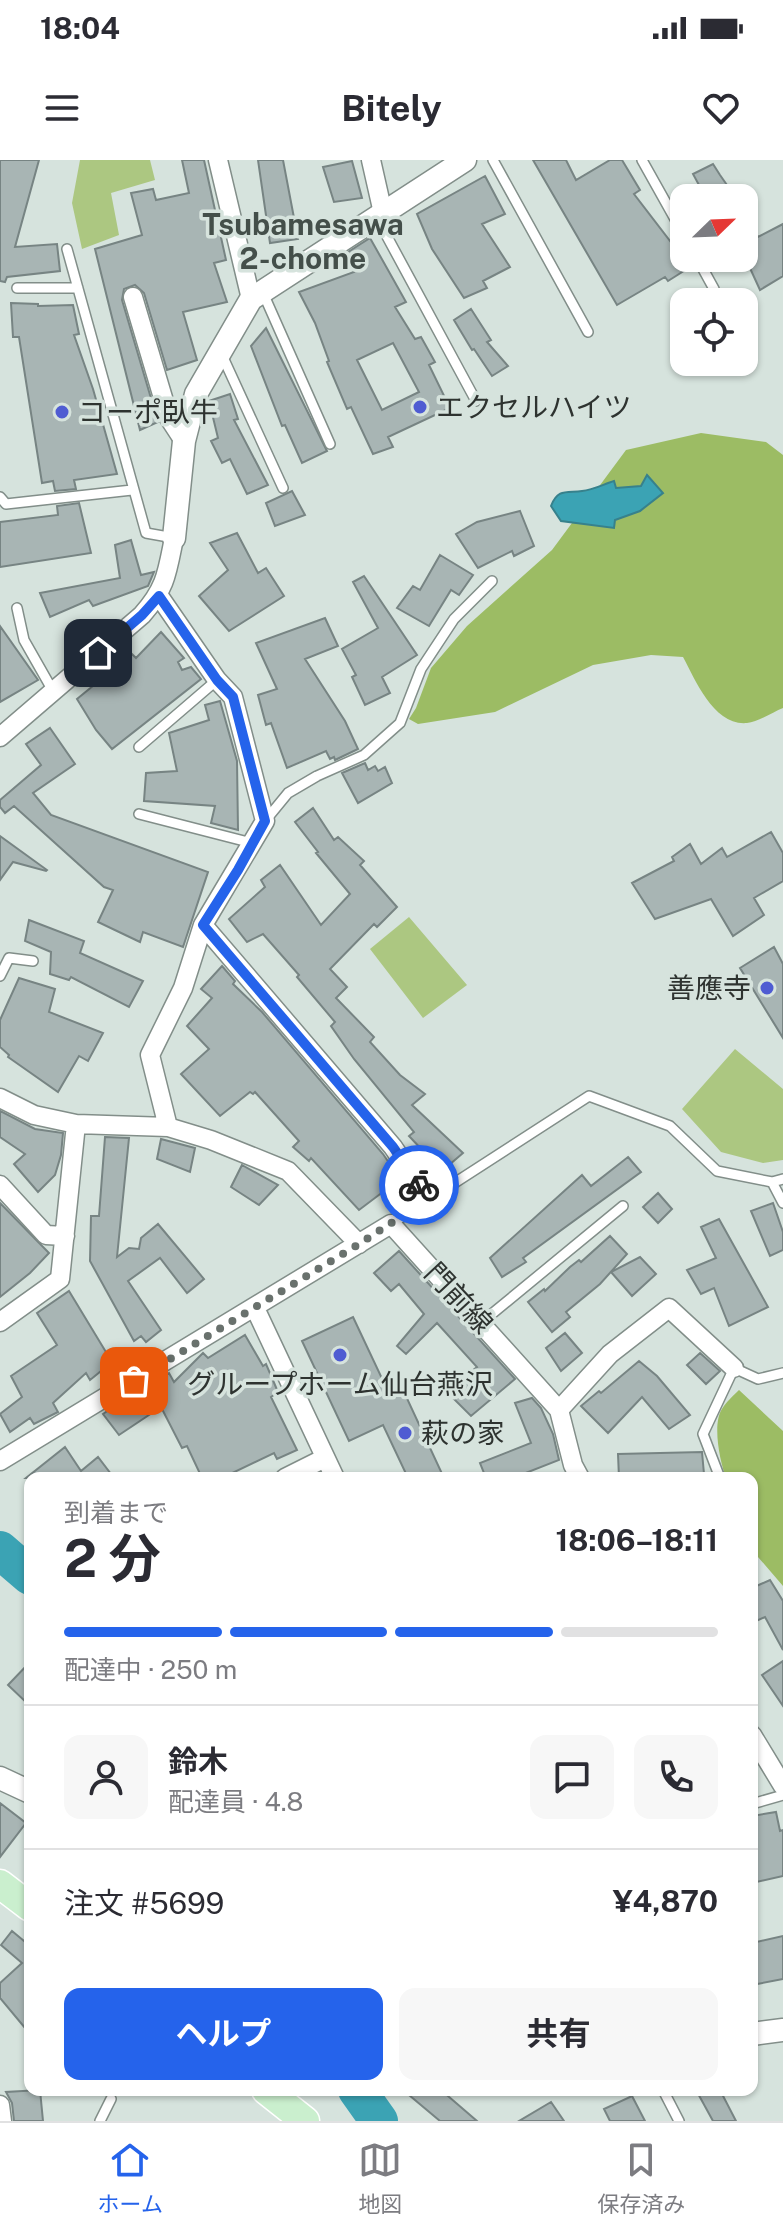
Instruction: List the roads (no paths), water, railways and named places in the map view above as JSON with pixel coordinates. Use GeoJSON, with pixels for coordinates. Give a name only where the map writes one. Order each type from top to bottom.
{"type":"FeatureCollection","features":[{"type":"Feature","properties":{"kind":"main road"},"geometry":{"type":"LineString","coordinates":[[0,1884],[24,1902]]}},
{"type":"Feature","properties":{"kind":"main road"},"geometry":{"type":"LineString","coordinates":[[274,2096],[305,2121]]}},
{"type":"Feature","properties":{"kind":"street"},"geometry":{"type":"LineString","coordinates":[[218,160],[257,294]]}},
{"type":"Feature","properties":{"kind":"street"},"geometry":{"type":"LineString","coordinates":[[371,160],[379,215]]}},
{"type":"Feature","properties":{"kind":"street"},"geometry":{"type":"LineString","coordinates":[[0,737],[142,615],[159,596],[174,538],[184,441],[196,394],[219,350],[257,294],[465,160]]}},
{"type":"Feature","properties":{"kind":"street"},"geometry":{"type":"LineString","coordinates":[[133,297],[169,418],[184,441]]}},
{"type":"Feature","properties":{"kind":"street"},"geometry":{"type":"LineString","coordinates":[[159,596],[217,680],[233,697],[265,821],[203,925],[183,988],[150,1055],[168,1127]]}},
{"type":"Feature","properties":{"kind":"street"},"geometry":{"type":"LineString","coordinates":[[203,925],[393,1147],[428,1199]]}},
{"type":"Feature","properties":{"kind":"street"},"geometry":{"type":"LineString","coordinates":[[0,1098],[34,1115],[76,1124],[168,1127],[211,1140],[288,1171],[359,1244]]}},
{"type":"Feature","properties":{"kind":"street"},"geometry":{"type":"LineString","coordinates":[[0,1322],[60,1279],[76,1124]]}},
{"type":"Feature","properties":{"kind":"street"},"geometry":{"type":"LineString","coordinates":[[0,1185],[46,1235],[65,1236]]}},
{"type":"Feature","properties":{"kind":"street"},"geometry":{"type":"LineString","coordinates":[[0,1461],[391,1224]]}},
{"type":"Feature","properties":{"kind":"street","name":"門前線"},"geometry":{"type":"LineString","coordinates":[[391,1224],[559,1410],[577,1472]]}},
{"type":"Feature","properties":{"kind":"street"},"geometry":{"type":"LineString","coordinates":[[255,1308],[332,1472]]}},
{"type":"Feature","properties":{"kind":"street"},"geometry":{"type":"LineString","coordinates":[[559,1410],[610,1354],[669,1308],[734,1368]]}},
{"type":"Feature","properties":{"kind":"street"},"geometry":{"type":"LineString","coordinates":[[297,1472],[325,1458]]}},
{"type":"Feature","properties":{"kind":"street"},"geometry":{"type":"LineString","coordinates":[[758,1745],[783,1786]]}},
{"type":"Feature","properties":{"kind":"street"},"geometry":{"type":"LineString","coordinates":[[0,1778],[24,1789]]}},
{"type":"Feature","properties":{"kind":"street"},"geometry":{"type":"LineString","coordinates":[[758,2033],[783,2030]]}},
{"type":"Feature","properties":{"kind":"street"},"geometry":{"type":"LineString","coordinates":[[0,2105],[2,2121]]}},
{"type":"Feature","properties":{"kind":"lane"},"geometry":{"type":"LineString","coordinates":[[493,160],[588,332]]}},
{"type":"Feature","properties":{"kind":"lane"},"geometry":{"type":"LineString","coordinates":[[642,160],[670,210]]}},
{"type":"Feature","properties":{"kind":"lane"},"geometry":{"type":"LineString","coordinates":[[379,215],[476,401]]}},
{"type":"Feature","properties":{"kind":"lane"},"geometry":{"type":"LineString","coordinates":[[67,249],[146,533],[174,538]]}},
{"type":"Feature","properties":{"kind":"lane"},"geometry":{"type":"LineString","coordinates":[[17,288],[78,288]]}},
{"type":"Feature","properties":{"kind":"lane"},"geometry":{"type":"LineString","coordinates":[[257,294],[330,444]]}},
{"type":"Feature","properties":{"kind":"lane"},"geometry":{"type":"LineString","coordinates":[[219,350],[283,488]]}},
{"type":"Feature","properties":{"kind":"lane"},"geometry":{"type":"LineString","coordinates":[[0,497],[6,504],[132,490]]}},
{"type":"Feature","properties":{"kind":"lane"},"geometry":{"type":"LineString","coordinates":[[265,821],[288,793],[364,755],[400,723],[421,669],[454,619],[492,581]]}},
{"type":"Feature","properties":{"kind":"lane"},"geometry":{"type":"LineString","coordinates":[[17,608],[24,640],[53,691]]}},
{"type":"Feature","properties":{"kind":"lane"},"geometry":{"type":"LineString","coordinates":[[139,747],[217,680]]}},
{"type":"Feature","properties":{"kind":"lane"},"geometry":{"type":"LineString","coordinates":[[139,814],[253,843]]}},
{"type":"Feature","properties":{"kind":"lane"},"geometry":{"type":"LineString","coordinates":[[0,976],[9,958],[33,961]]}},
{"type":"Feature","properties":{"kind":"lane"},"geometry":{"type":"LineString","coordinates":[[391,1224],[589,1096],[670,1126],[717,1171],[772,1182],[783,1179]]}},
{"type":"Feature","properties":{"kind":"lane"},"geometry":{"type":"LineString","coordinates":[[772,1182],[783,1203]]}},
{"type":"Feature","properties":{"kind":"lane"},"geometry":{"type":"LineString","coordinates":[[482,1322],[623,1206]]}},
{"type":"Feature","properties":{"kind":"lane"},"geometry":{"type":"LineString","coordinates":[[718,1472],[703,1434],[734,1368],[758,1379],[783,1373]]}},
{"type":"Feature","properties":{"kind":"lane"},"geometry":{"type":"LineString","coordinates":[[758,1802],[783,1795]]}},
{"type":"Feature","properties":{"kind":"lane"},"geometry":{"type":"LineString","coordinates":[[666,2096],[679,2121]]}},
{"type":"Feature","properties":{"kind":"lane"},"geometry":{"type":"LineString","coordinates":[[100,2121],[111,2099]]}},
{"type":"Feature","properties":{"kind":"water"},"geometry":{"type":"Polygon","coordinates":[[[647,475],[663,493],[640,511],[615,520],[614,528],[561,521],[551,506],[557,496],[564,492],[586,490],[614,481],[616,488],[641,486],[647,475]]]}},
{"type":"Feature","properties":{"kind":"waterway"},"geometry":{"type":"LineString","coordinates":[[0,1550],[24,1571]]}},
{"type":"Feature","properties":{"kind":"waterway"},"geometry":{"type":"LineString","coordinates":[[361,2096],[379,2121]]}},
{"type":"Feature","properties":{"kind":"place","name":"エクセルハイツ"},"geometry":{"type":"Point","coordinates":[420,407]}},
{"type":"Feature","properties":{"kind":"place","name":"コーポ臥牛"},"geometry":{"type":"Point","coordinates":[62,412]}},
{"type":"Feature","properties":{"kind":"place","name":"善應寺"},"geometry":{"type":"Point","coordinates":[767,988]}},
{"type":"Feature","properties":{"kind":"place","name":"グループホーム仙台燕沢"},"geometry":{"type":"Point","coordinates":[340,1355]}},
{"type":"Feature","properties":{"kind":"place","name":"萩の家"},"geometry":{"type":"Point","coordinates":[405,1433]}},
{"type":"Feature","properties":{"kind":"district","name":"Tsubamesawa 2-chome"},"geometry":{"type":"Point","coordinates":[303,242]}}]}
